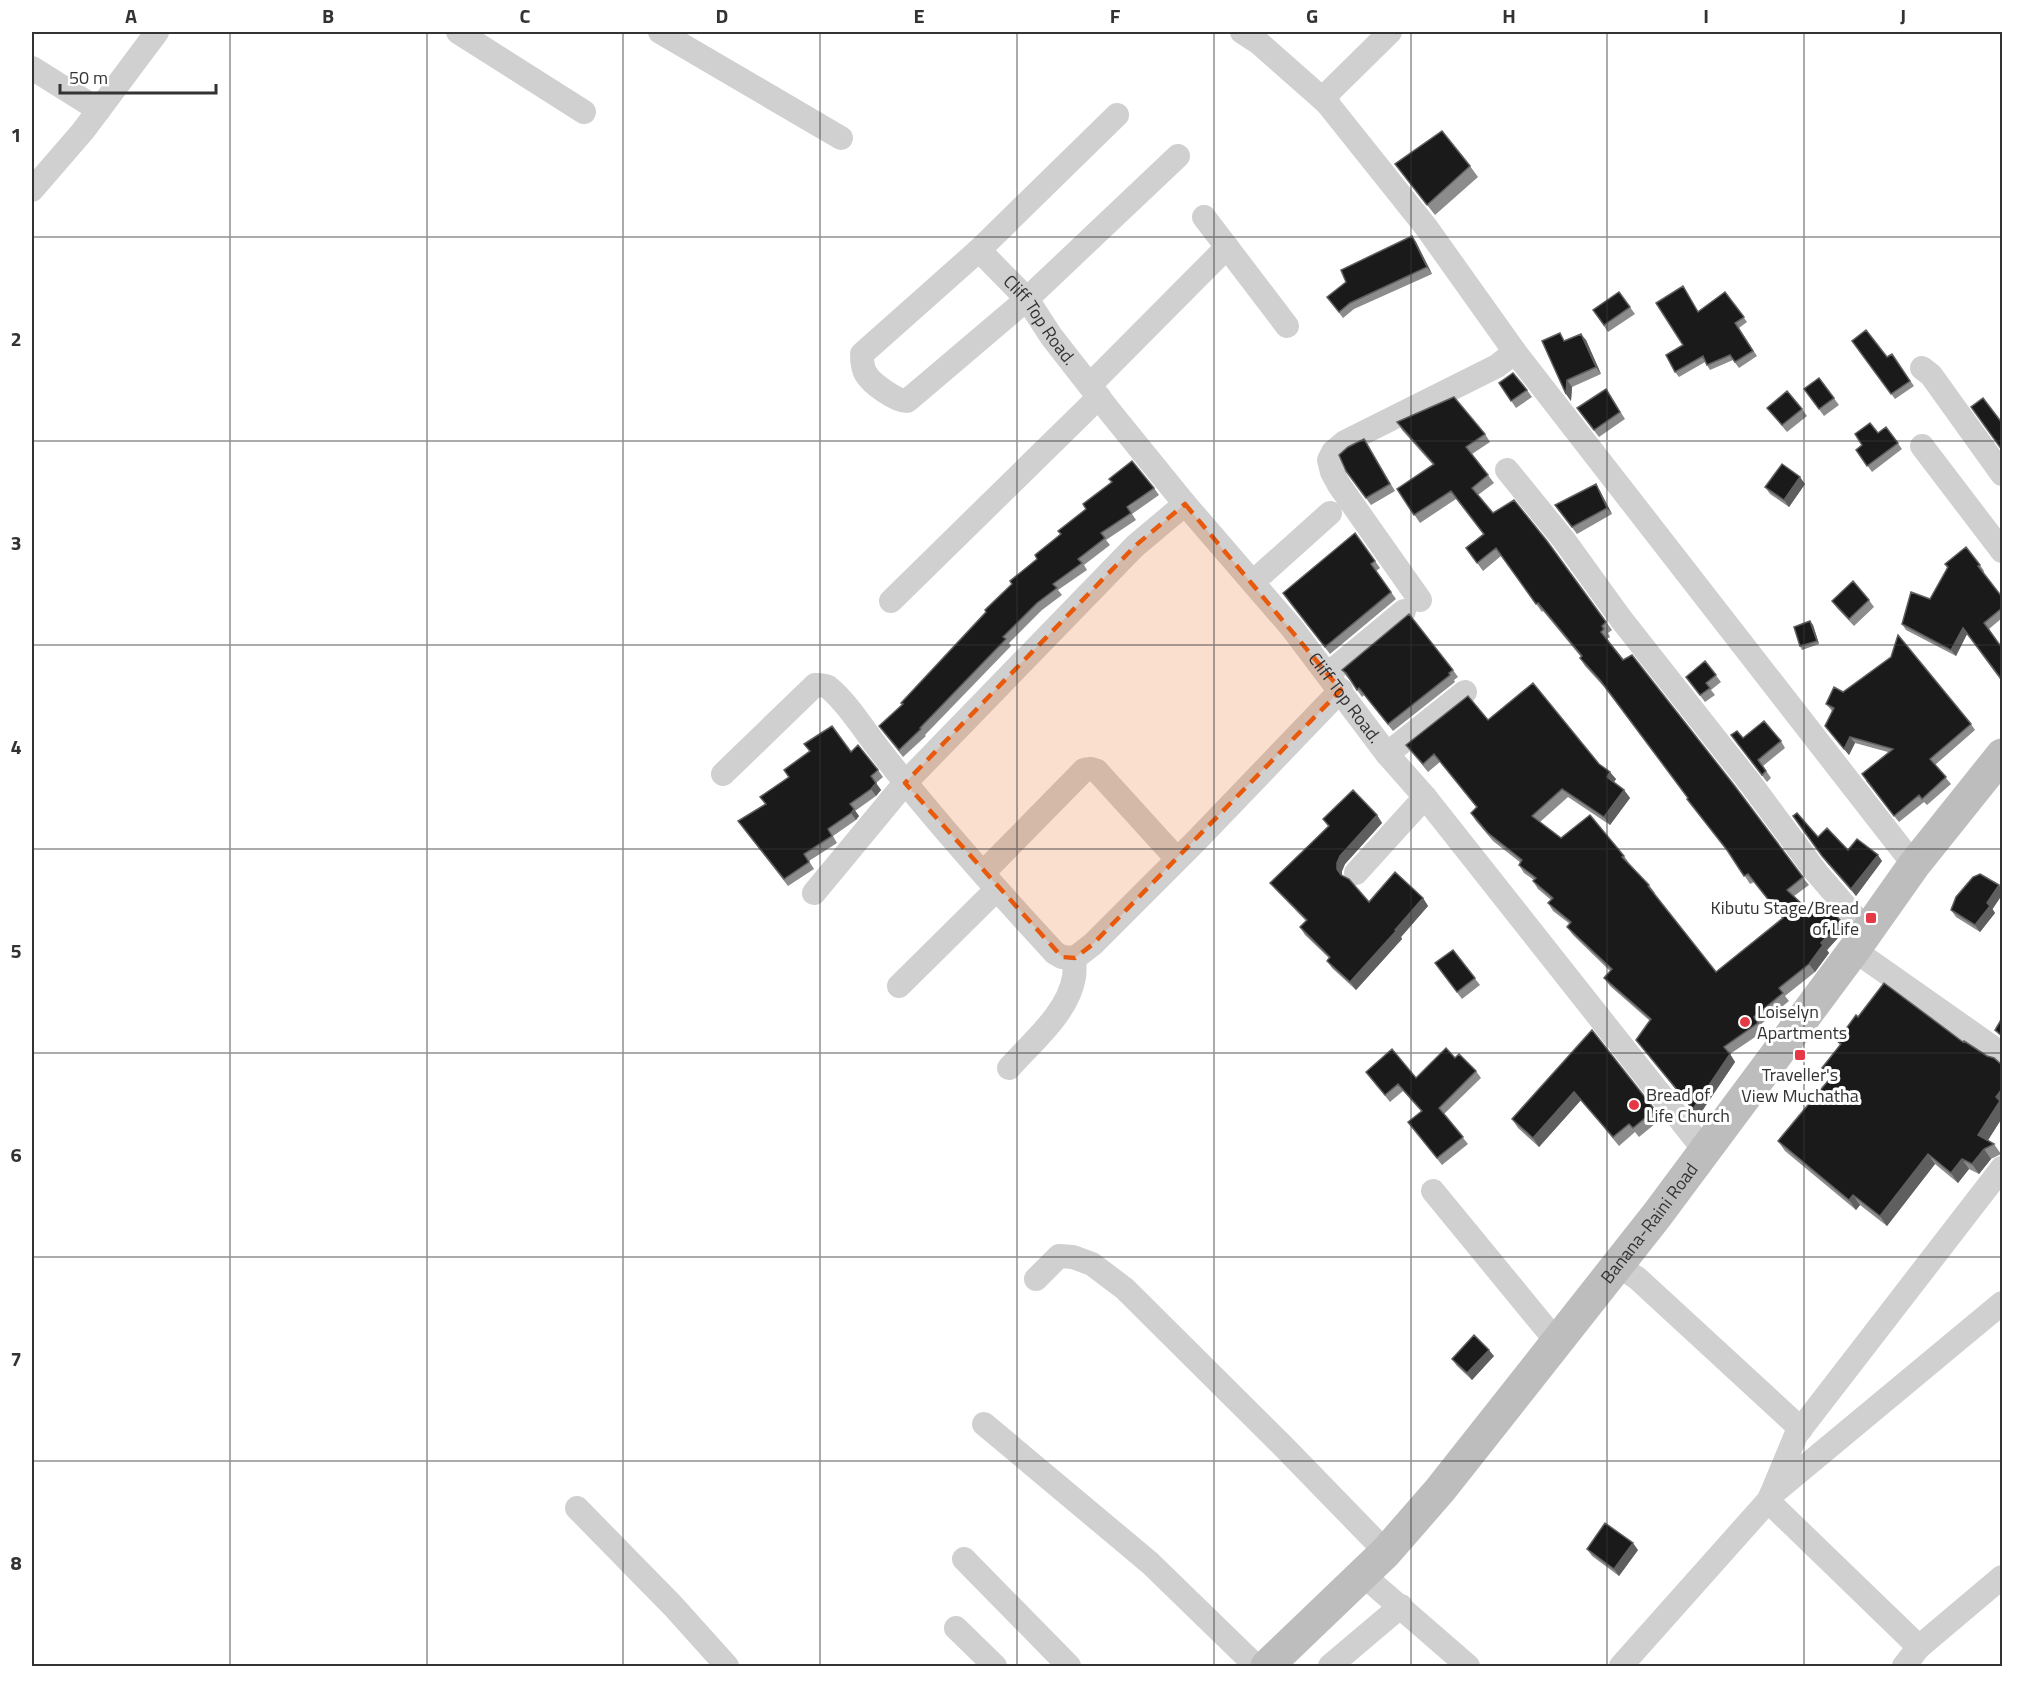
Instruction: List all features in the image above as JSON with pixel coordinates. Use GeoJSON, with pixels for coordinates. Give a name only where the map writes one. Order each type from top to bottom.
{"type":"FeatureCollection","features":[{"type":"Feature","properties":{"kind":"main road","name":"Banana-Raini Road"},"geometry":{"type":"LineString","coordinates":[[1267,1666],[1304,1633],[1374,1563],[1440,1490],[1705,1151],[1861,941],[1914,864],[2002,755]]}},
{"type":"Feature","properties":{"kind":"street"},"geometry":{"type":"LineString","coordinates":[[32,190],[99,110],[157,32]]}},
{"type":"Feature","properties":{"kind":"street"},"geometry":{"type":"LineString","coordinates":[[458,32],[584,112]]}},
{"type":"Feature","properties":{"kind":"street"},"geometry":{"type":"LineString","coordinates":[[660,32],[842,138]]}},
{"type":"Feature","properties":{"kind":"street"},"geometry":{"type":"LineString","coordinates":[[1242,32],[1259,43],[1327,104],[1426,227],[1515,352],[1914,864]]}},
{"type":"Feature","properties":{"kind":"street"},"geometry":{"type":"LineString","coordinates":[[1327,104],[1329,92],[1390,32]]}},
{"type":"Feature","properties":{"kind":"street"},"geometry":{"type":"LineString","coordinates":[[32,68],[99,110]]}},
{"type":"Feature","properties":{"kind":"street"},"geometry":{"type":"LineString","coordinates":[[1117,115],[979,250],[862,354],[863,367],[869,378],[893,397],[907,401],[1027,299],[1178,156]]}},
{"type":"Feature","properties":{"kind":"street"},"geometry":{"type":"LineString","coordinates":[[1204,217],[1287,326]]}},
{"type":"Feature","properties":{"kind":"street"},"geometry":{"type":"LineString","coordinates":[[891,601],[1095,391],[1227,247]]}},
{"type":"Feature","properties":{"kind":"street","name":"Cliff Top Road."},"geometry":{"type":"LineString","coordinates":[[979,250],[1027,299],[1052,336],[1095,391],[1185,504],[1253,582],[1334,682],[1387,754],[1425,797],[1705,1151]]}},
{"type":"Feature","properties":{"kind":"street"},"geometry":{"type":"LineString","coordinates":[[723,774],[815,685],[828,687],[989,882],[1055,953],[1062,957],[1074,958],[1092,944],[1177,859],[1334,682],[1412,605],[1332,472],[1329,460],[1333,452],[1345,442],[1497,366],[1515,352]]}},
{"type":"Feature","properties":{"kind":"street"},"geometry":{"type":"LineString","coordinates":[[1922,368],[1930,375],[2002,474]]}},
{"type":"Feature","properties":{"kind":"street"},"geometry":{"type":"LineString","coordinates":[[1922,446],[2002,551]]}},
{"type":"Feature","properties":{"kind":"street"},"geometry":{"type":"LineString","coordinates":[[1507,470],[1564,540],[1621,619],[1751,784],[1816,872],[1861,941],[2002,1054]]}},
{"type":"Feature","properties":{"kind":"street"},"geometry":{"type":"LineString","coordinates":[[814,893],[905,783],[1135,546],[1185,504]]}},
{"type":"Feature","properties":{"kind":"street"},"geometry":{"type":"LineString","coordinates":[[1253,582],[1330,513]]}},
{"type":"Feature","properties":{"kind":"street"},"geometry":{"type":"LineString","coordinates":[[1387,754],[1465,692]]}},
{"type":"Feature","properties":{"kind":"street"},"geometry":{"type":"LineString","coordinates":[[900,986],[1084,770],[1097,771],[1177,859]]}},
{"type":"Feature","properties":{"kind":"street"},"geometry":{"type":"LineString","coordinates":[[1356,873],[1425,797]]}},
{"type":"Feature","properties":{"kind":"street"},"geometry":{"type":"LineString","coordinates":[[1009,1068],[1057,1014],[1068,996],[1074,976],[1074,958]]}},
{"type":"Feature","properties":{"kind":"street"},"geometry":{"type":"LineString","coordinates":[[1770,1498],[1791,1443],[2002,1168]]}},
{"type":"Feature","properties":{"kind":"street"},"geometry":{"type":"LineString","coordinates":[[1432,1191],[1557,1342]]}},
{"type":"Feature","properties":{"kind":"street"},"geometry":{"type":"LineString","coordinates":[[1036,1279],[1059,1256],[1073,1257],[1092,1264],[1125,1289],[1282,1445],[1374,1563],[1401,1606],[1468,1666]]}},
{"type":"Feature","properties":{"kind":"street"},"geometry":{"type":"LineString","coordinates":[[1617,1265],[1637,1278],[1801,1429]]}},
{"type":"Feature","properties":{"kind":"street"},"geometry":{"type":"LineString","coordinates":[[1621,1666],[1770,1498],[2002,1303]]}},
{"type":"Feature","properties":{"kind":"street"},"geometry":{"type":"LineString","coordinates":[[984,1424],[1150,1563],[1256,1666]]}},
{"type":"Feature","properties":{"kind":"street"},"geometry":{"type":"LineString","coordinates":[[1770,1498],[1911,1660],[2002,1577]]}},
{"type":"Feature","properties":{"kind":"street"},"geometry":{"type":"LineString","coordinates":[[577,1508],[673,1606],[727,1666]]}},
{"type":"Feature","properties":{"kind":"street"},"geometry":{"type":"LineString","coordinates":[[964,1559],[1069,1666]]}},
{"type":"Feature","properties":{"kind":"street"},"geometry":{"type":"LineString","coordinates":[[1330,1666],[1401,1606]]}},
{"type":"Feature","properties":{"kind":"street"},"geometry":{"type":"LineString","coordinates":[[956,1628],[995,1666]]}},
{"type":"Feature","properties":{"kind":"highlighted area"},"geometry":{"type":"Polygon","coordinates":[[[1185,504],[1341,690],[1093,944],[1075,958],[1062,957],[905,783],[1135,546],[1185,504]]]}},
{"type":"Feature","properties":{"kind":"building"},"geometry":{"type":"Polygon","coordinates":[[[1442,131],[1470,166],[1427,205],[1395,164],[1442,131]]]}},
{"type":"Feature","properties":{"kind":"building"},"geometry":{"type":"Polygon","coordinates":[[[1412,236],[1427,267],[1350,303],[1339,312],[1327,297],[1346,282],[1341,270],[1412,236]]]}},
{"type":"Feature","properties":{"kind":"building"},"geometry":{"type":"Polygon","coordinates":[[[1683,286],[1698,312],[1725,292],[1744,317],[1735,323],[1753,351],[1735,362],[1730,355],[1707,365],[1703,356],[1675,372],[1666,355],[1683,345],[1656,303],[1683,286]]]}},
{"type":"Feature","properties":{"kind":"building"},"geometry":{"type":"Polygon","coordinates":[[[1619,292],[1630,307],[1604,325],[1593,310],[1619,292]]]}},
{"type":"Feature","properties":{"kind":"building"},"geometry":{"type":"Polygon","coordinates":[[[1866,330],[1887,357],[1892,354],[1910,381],[1891,394],[1852,341],[1866,330]]]}},
{"type":"Feature","properties":{"kind":"building"},"geometry":{"type":"Polygon","coordinates":[[[1560,333],[1564,341],[1581,334],[1596,367],[1567,380],[1566,394],[1542,341],[1560,333]]]}},
{"type":"Feature","properties":{"kind":"building"},"geometry":{"type":"Polygon","coordinates":[[[1513,373],[1527,390],[1511,401],[1499,383],[1513,373]]]}},
{"type":"Feature","properties":{"kind":"building"},"geometry":{"type":"Polygon","coordinates":[[[1819,378],[1834,398],[1819,409],[1804,389],[1819,378]]]}},
{"type":"Feature","properties":{"kind":"building"},"geometry":{"type":"Polygon","coordinates":[[[1606,389],[1620,412],[1594,430],[1577,408],[1606,389]]]}},
{"type":"Feature","properties":{"kind":"building"},"geometry":{"type":"Polygon","coordinates":[[[1787,391],[1802,409],[1782,425],[1767,408],[1787,391]]]}},
{"type":"Feature","properties":{"kind":"building"},"geometry":{"type":"Polygon","coordinates":[[[1454,397],[1485,434],[1466,447],[1488,475],[1472,488],[1493,513],[1514,500],[1606,622],[1601,632],[1623,660],[1632,655],[1803,877],[1787,890],[1816,917],[1827,905],[1841,921],[1821,943],[1823,945],[1809,964],[1779,988],[1783,993],[1754,1017],[1758,1023],[1724,1047],[1730,1054],[1693,1109],[1636,1040],[1651,1019],[1604,978],[1612,969],[1567,927],[1571,922],[1548,903],[1553,898],[1533,881],[1536,878],[1519,865],[1522,860],[1488,833],[1471,813],[1477,807],[1434,754],[1423,764],[1406,745],[1468,696],[1488,720],[1533,683],[1599,764],[1610,772],[1607,777],[1624,790],[1604,817],[1562,789],[1532,816],[1561,838],[1590,815],[1624,856],[1622,857],[1649,885],[1716,972],[1783,918],[1748,874],[1744,876],[1600,680],[1580,658],[1582,656],[1538,603],[1536,604],[1496,548],[1477,563],[1466,548],[1484,534],[1451,491],[1414,515],[1397,489],[1434,464],[1397,422],[1454,397]]]}},
{"type":"Feature","properties":{"kind":"building"},"geometry":{"type":"Polygon","coordinates":[[[1983,398],[2002,423],[2002,450],[1971,407],[1983,398]]]}},
{"type":"Feature","properties":{"kind":"building"},"geometry":{"type":"Polygon","coordinates":[[[1870,423],[1878,433],[1886,427],[1898,443],[1867,466],[1856,450],[1862,445],[1855,434],[1870,423]]]}},
{"type":"Feature","properties":{"kind":"building"},"geometry":{"type":"Polygon","coordinates":[[[1364,439],[1390,484],[1366,498],[1346,471],[1339,455],[1348,447],[1364,439]]]}},
{"type":"Feature","properties":{"kind":"building"},"geometry":{"type":"Polygon","coordinates":[[[1132,461],[1154,488],[1127,507],[1131,513],[1101,533],[1105,538],[1078,559],[1082,563],[1053,584],[1057,588],[1037,603],[1003,637],[1006,639],[899,750],[879,726],[903,704],[901,703],[986,612],[985,610],[1012,584],[1010,581],[1037,559],[1035,555],[1061,534],[1058,531],[1086,509],[1083,504],[1112,482],[1109,479],[1132,461]]]}},
{"type":"Feature","properties":{"kind":"building"},"geometry":{"type":"Polygon","coordinates":[[[1782,464],[1800,477],[1784,500],[1765,487],[1782,464]]]}},
{"type":"Feature","properties":{"kind":"building"},"geometry":{"type":"Polygon","coordinates":[[[1596,484],[1607,508],[1572,527],[1555,505],[1596,484]]]}},
{"type":"Feature","properties":{"kind":"building"},"geometry":{"type":"Polygon","coordinates":[[[1355,533],[1375,561],[1371,564],[1391,592],[1325,647],[1283,593],[1355,533]]]}},
{"type":"Feature","properties":{"kind":"building"},"geometry":{"type":"Polygon","coordinates":[[[1966,547],[2002,597],[2002,608],[1984,623],[2002,648],[2002,680],[1963,628],[1951,650],[1902,624],[1911,592],[1930,599],[1948,567],[1945,564],[1966,547]]]}},
{"type":"Feature","properties":{"kind":"building"},"geometry":{"type":"Polygon","coordinates":[[[1853,581],[1869,600],[1849,619],[1832,601],[1853,581]]]}},
{"type":"Feature","properties":{"kind":"building"},"geometry":{"type":"Polygon","coordinates":[[[1409,614],[1453,670],[1449,673],[1450,675],[1388,724],[1342,670],[1409,614]]]}},
{"type":"Feature","properties":{"kind":"building"},"geometry":{"type":"Polygon","coordinates":[[[1810,621],[1817,641],[1800,646],[1794,627],[1810,621]]]}},
{"type":"Feature","properties":{"kind":"building"},"geometry":{"type":"Polygon","coordinates":[[[1898,635],[1971,724],[1930,759],[1946,777],[1922,799],[1919,795],[1894,816],[1862,774],[1893,749],[1850,737],[1844,749],[1825,726],[1834,708],[1826,704],[1834,687],[1843,692],[1891,657],[1898,635]]]}},
{"type":"Feature","properties":{"kind":"building"},"geometry":{"type":"Polygon","coordinates":[[[1705,661],[1716,675],[1706,683],[1710,688],[1700,695],[1686,677],[1705,661]]]}},
{"type":"Feature","properties":{"kind":"building"},"geometry":{"type":"Polygon","coordinates":[[[1764,721],[1781,741],[1758,760],[1766,771],[1762,775],[1731,735],[1737,731],[1743,738],[1764,721]]]}},
{"type":"Feature","properties":{"kind":"building"},"geometry":{"type":"Polygon","coordinates":[[[832,726],[851,752],[858,745],[878,770],[871,776],[876,783],[850,804],[854,809],[851,813],[828,829],[832,836],[804,854],[809,862],[784,879],[738,821],[766,804],[760,797],[789,777],[784,770],[810,751],[804,744],[832,726]]]}},
{"type":"Feature","properties":{"kind":"building"},"geometry":{"type":"Polygon","coordinates":[[[1353,790],[1377,815],[1340,856],[1337,869],[1369,902],[1395,872],[1423,898],[1350,982],[1327,961],[1330,957],[1300,927],[1307,920],[1270,883],[1329,826],[1323,819],[1353,790]]]}},
{"type":"Feature","properties":{"kind":"building"},"geometry":{"type":"Polygon","coordinates":[[[1797,813],[1818,837],[1827,828],[1848,850],[1857,839],[1878,855],[1851,889],[1822,856],[1793,816],[1797,813]]]}},
{"type":"Feature","properties":{"kind":"building"},"geometry":{"type":"Polygon","coordinates":[[[1980,874],[1999,885],[1987,903],[1990,906],[1975,925],[1951,910],[1956,897],[1973,877],[1980,874]]]}},
{"type":"Feature","properties":{"kind":"building"},"geometry":{"type":"Polygon","coordinates":[[[1453,950],[1475,978],[1457,992],[1435,963],[1453,950]]]}},
{"type":"Feature","properties":{"kind":"building"},"geometry":{"type":"Polygon","coordinates":[[[1884,983],[1963,1042],[1994,1058],[2002,1065],[2002,1089],[1996,1097],[2000,1101],[1978,1135],[1994,1144],[1984,1149],[1972,1164],[1962,1159],[1951,1173],[1928,1154],[1880,1216],[1853,1195],[1849,1200],[1778,1141],[1832,1076],[1822,1068],[1841,1044],[1837,1041],[1884,983]]]}},
{"type":"Feature","properties":{"kind":"building"},"geometry":{"type":"Polygon","coordinates":[[[2002,1018],[2002,1036],[1995,1030],[2002,1018]]]}},
{"type":"Feature","properties":{"kind":"building"},"geometry":{"type":"Polygon","coordinates":[[[1592,1030],[1655,1110],[1633,1128],[1629,1124],[1613,1137],[1574,1092],[1533,1138],[1512,1119],[1592,1030]]]}},
{"type":"Feature","properties":{"kind":"building"},"geometry":{"type":"Polygon","coordinates":[[[1446,1048],[1455,1058],[1459,1054],[1476,1071],[1439,1108],[1463,1137],[1437,1158],[1408,1122],[1422,1111],[1398,1084],[1385,1095],[1366,1072],[1392,1049],[1416,1078],[1446,1048]]]}},
{"type":"Feature","properties":{"kind":"building"},"geometry":{"type":"Polygon","coordinates":[[[1474,1335],[1489,1350],[1467,1373],[1452,1359],[1474,1335]]]}},
{"type":"Feature","properties":{"kind":"building"},"geometry":{"type":"Polygon","coordinates":[[[1605,1523],[1633,1543],[1614,1569],[1587,1549],[1605,1523]]]}},
{"type":"Feature","properties":{"kind":"place","name":"Kibutu Stage/Bread of Life"},"geometry":{"type":"Point","coordinates":[1871,918]}},
{"type":"Feature","properties":{"kind":"place","name":"Loiselyn Apartments"},"geometry":{"type":"Point","coordinates":[1745,1022]}},
{"type":"Feature","properties":{"kind":"place","name":"Traveller's View Muchatha"},"geometry":{"type":"Point","coordinates":[1800,1055]}},
{"type":"Feature","properties":{"kind":"place","name":"Bread of Life Church"},"geometry":{"type":"Point","coordinates":[1634,1105]}}]}
